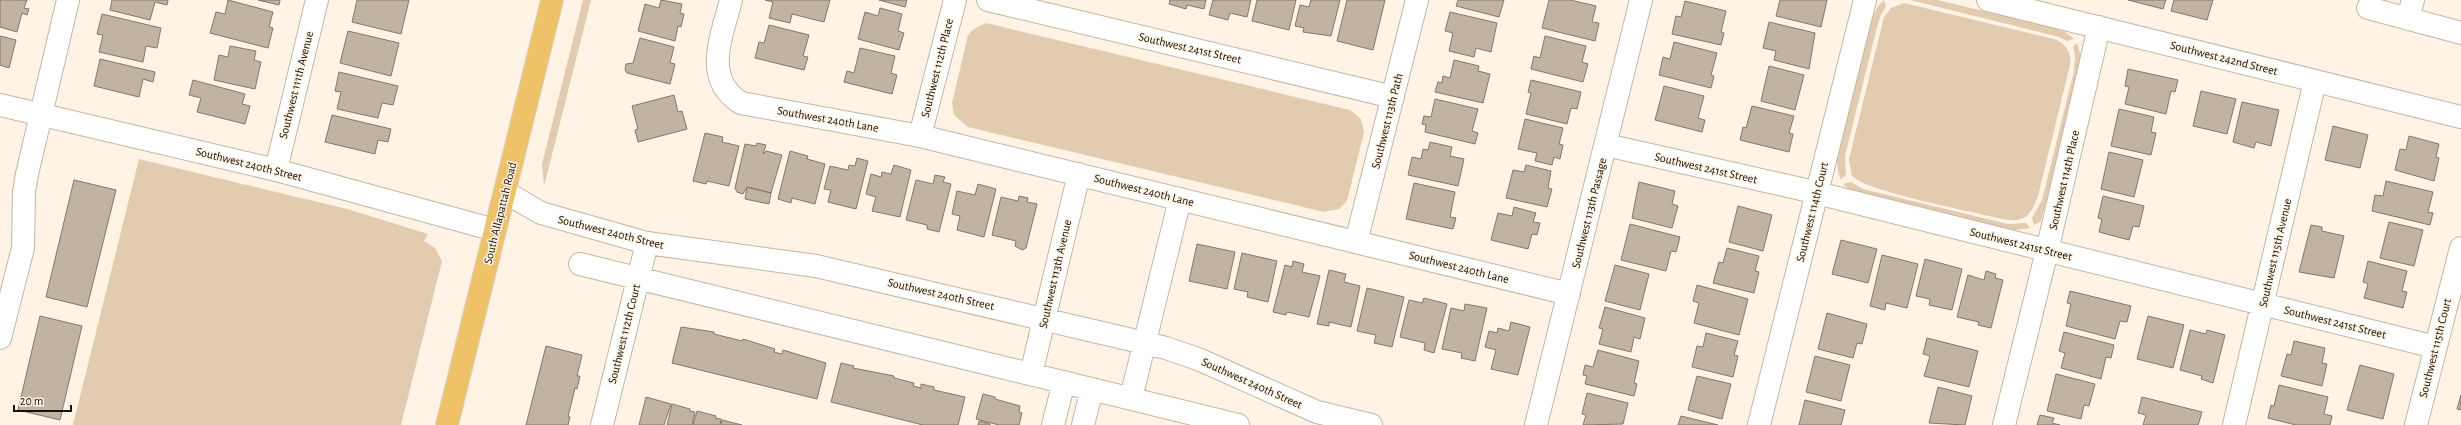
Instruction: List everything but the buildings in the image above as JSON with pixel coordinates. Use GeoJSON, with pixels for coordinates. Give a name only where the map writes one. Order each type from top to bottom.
{"type":"FeatureCollection","features":[{"type":"Feature","properties":{"kind":"main road","name":"South Allapattah Road"},"geometry":{"type":"LineString","coordinates":[[447,425],[552,0]]}},
{"type":"Feature","properties":{"kind":"street"},"geometry":{"type":"LineString","coordinates":[[0,338],[23,248],[24,192],[40,114],[68,0]]}},
{"type":"Feature","properties":{"kind":"street","name":"Southwest 111th Avenue"},"geometry":{"type":"LineString","coordinates":[[276,170],[317,0]]}},
{"type":"Feature","properties":{"kind":"street","name":"Southwest 240th Lane"},"geometry":{"type":"LineString","coordinates":[[731,0],[717,56],[718,77],[733,98],[747,105],[920,136],[1569,294]]}},
{"type":"Feature","properties":{"kind":"street","name":"Southwest 112th Place"},"geometry":{"type":"LineString","coordinates":[[920,136],[955,0]]}},
{"type":"Feature","properties":{"kind":"street","name":"Southwest 241st Street"},"geometry":{"type":"LineString","coordinates":[[988,0],[1393,97]]}},
{"type":"Feature","properties":{"kind":"street","name":"Southwest 113th Path"},"geometry":{"type":"LineString","coordinates":[[1356,242],[1417,0]]}},
{"type":"Feature","properties":{"kind":"street","name":"Southwest 113th Passage"},"geometry":{"type":"LineString","coordinates":[[1536,425],[1641,0]]}},
{"type":"Feature","properties":{"kind":"street","name":"Southwest 114th Court"},"geometry":{"type":"LineString","coordinates":[[1759,425],[1866,0]]}},
{"type":"Feature","properties":{"kind":"street","name":"Southwest 242nd Street"},"geometry":{"type":"LineString","coordinates":[[1988,0],[2461,117]]}},
{"type":"Feature","properties":{"kind":"street"},"geometry":{"type":"LineString","coordinates":[[2368,8],[2411,9],[2461,33]]}},
{"type":"Feature","properties":{"kind":"street","name":"Southwest 114th Place"},"geometry":{"type":"LineString","coordinates":[[2004,425],[2047,251],[2099,27]]}},
{"type":"Feature","properties":{"kind":"street","name":"Southwest 115th Avenue"},"geometry":{"type":"LineString","coordinates":[[2234,425],[2315,81]]}},
{"type":"Feature","properties":{"kind":"street","name":"Southwest 240th Street"},"geometry":{"type":"LineString","coordinates":[[0,105],[276,170],[495,230]]}},
{"type":"Feature","properties":{"kind":"street","name":"Southwest 241st Street"},"geometry":{"type":"LineString","coordinates":[[1606,145],[1817,193],[2435,347]]}},
{"type":"Feature","properties":{"kind":"street","name":"Southwest 113th Avenue"},"geometry":{"type":"LineString","coordinates":[[1031,374],[1079,174]]}},
{"type":"Feature","properties":{"kind":"street","name":"Southwest 240th Street"},"geometry":{"type":"LineString","coordinates":[[505,192],[541,213],[647,243],[816,266],[1145,343],[1198,359],[1317,412],[1371,425]]}},
{"type":"Feature","properties":{"kind":"street"},"geometry":{"type":"LineString","coordinates":[[1131,398],[1180,199]]}},
{"type":"Feature","properties":{"kind":"street","name":"Southwest 112th Court"},"geometry":{"type":"LineString","coordinates":[[602,425],[647,243]]}},
{"type":"Feature","properties":{"kind":"street","name":"Southwest 115th Court"},"geometry":{"type":"LineString","coordinates":[[2416,425],[2461,248]]}},
{"type":"Feature","properties":{"kind":"street"},"geometry":{"type":"LineString","coordinates":[[580,264],[1238,425]]}},
{"type":"Feature","properties":{"kind":"street"},"geometry":{"type":"LineString","coordinates":[[1053,425],[1064,382]]}},
{"type":"Feature","properties":{"kind":"street"},"geometry":{"type":"LineString","coordinates":[[1083,425],[1092,389]]}},
{"type":"Feature","properties":{"kind":"shaded area"},"geometry":{"type":"Polygon","coordinates":[[[583,0],[591,0],[544,186],[542,164],[583,0]]]}},
{"type":"Feature","properties":{"kind":"shaded area"},"geometry":{"type":"Polygon","coordinates":[[[1884,0],[1886,7],[1881,14],[1876,31],[1845,156],[1846,174],[1841,180],[1838,171],[1837,158],[1871,21],[1878,6],[1884,0]]]}},
{"type":"Feature","properties":{"kind":"shaded area"},"geometry":{"type":"Polygon","coordinates":[[[1910,0],[1937,0],[2055,28],[2067,33],[2074,39],[2067,41],[2059,37],[1910,0]]]}},
{"type":"Feature","properties":{"kind":"shaded area"},"geometry":{"type":"Polygon","coordinates":[[[1904,3],[2054,39],[2061,43],[2069,52],[2070,65],[2038,196],[2029,214],[2025,217],[2016,220],[2002,219],[1922,201],[1878,188],[1862,182],[1852,176],[1849,160],[1884,17],[1891,8],[1904,3]]]}},
{"type":"Feature","properties":{"kind":"shaded area"},"geometry":{"type":"Polygon","coordinates":[[[986,23],[1350,110],[1361,119],[1364,132],[1347,201],[1339,209],[1324,212],[968,127],[954,115],[952,103],[968,35],[974,29],[986,23]]]}},
{"type":"Feature","properties":{"kind":"shaded area"},"geometry":{"type":"Polygon","coordinates":[[[2077,43],[2082,60],[2041,221],[2034,225],[2032,218],[2042,200],[2074,71],[2075,56],[2073,47],[2077,43]]]}},
{"type":"Feature","properties":{"kind":"shaded area"},"geometry":{"type":"Polygon","coordinates":[[[139,159],[347,209],[428,234],[424,241],[435,248],[442,261],[401,425],[73,425],[139,159]]]}},
{"type":"Feature","properties":{"kind":"shaded area"},"geometry":{"type":"Polygon","coordinates":[[[1851,182],[1863,189],[2008,224],[2026,223],[2030,228],[2009,231],[1850,190],[1843,184],[1851,182]]]}}]}
